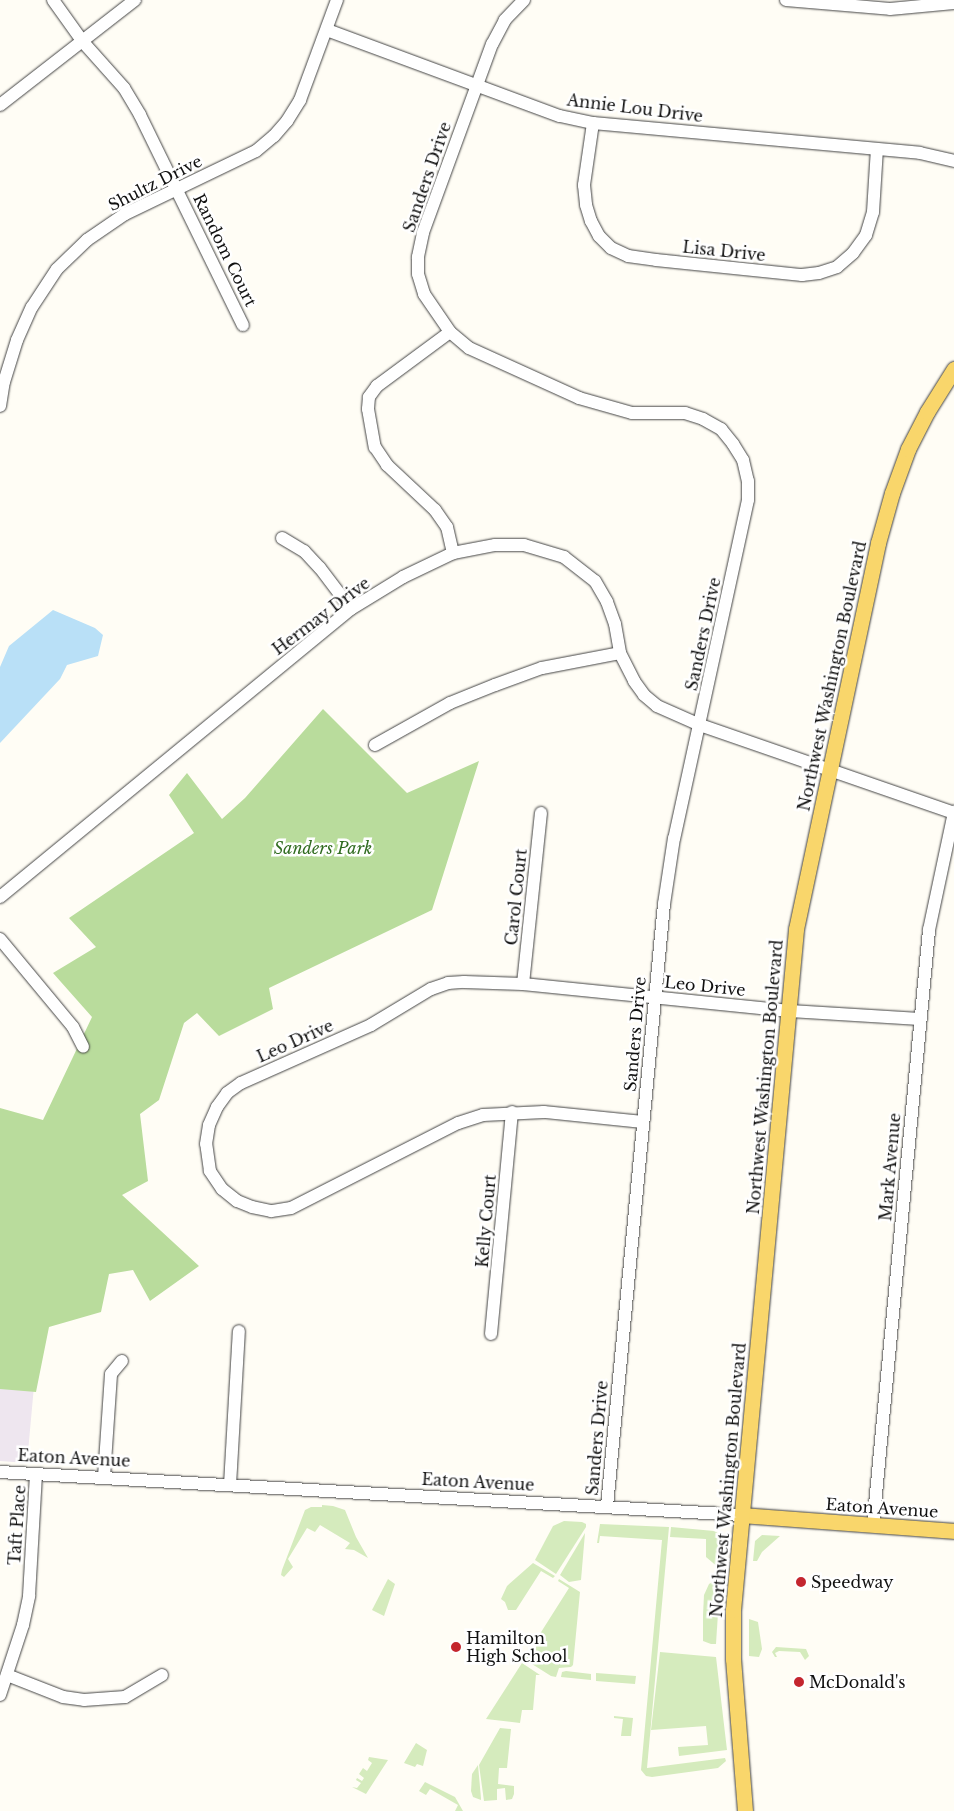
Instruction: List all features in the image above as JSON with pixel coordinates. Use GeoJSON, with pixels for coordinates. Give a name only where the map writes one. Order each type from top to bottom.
{"type":"FeatureCollection","features":[{"type":"Feature","properties":{"kind":"main road","name":"Northwest Washington Boulevard"},"geometry":{"type":"LineString","coordinates":[[745,1811],[732,1633],[796,929],[878,543],[892,493],[908,449],[927,412],[954,369]]}},
{"type":"Feature","properties":{"kind":"main road","name":"Eaton Avenue"},"geometry":{"type":"LineString","coordinates":[[742,1515],[954,1531]]}},
{"type":"Feature","properties":{"kind":"street","name":"Random Court"},"geometry":{"type":"LineString","coordinates":[[53,0],[83,42],[124,88],[140,115],[178,189],[243,325]]}},
{"type":"Feature","properties":{"kind":"street"},"geometry":{"type":"LineString","coordinates":[[0,105],[135,0]]}},
{"type":"Feature","properties":{"kind":"street","name":"Shultz Drive"},"geometry":{"type":"LineString","coordinates":[[0,406],[4,382],[17,340],[32,307],[57,269],[86,240],[125,214],[256,150],[274,136],[287,122],[300,100],[337,0]]}},
{"type":"Feature","properties":{"kind":"street","name":"Sanders Drive"},"geometry":{"type":"LineString","coordinates":[[524,0],[505,20],[492,44],[423,233],[418,257],[418,274],[424,294],[450,332],[469,348],[579,398],[632,413],[685,413],[703,419],[721,429],[734,444],[743,460],[748,481],[748,500],[674,838],[664,904],[607,1506]]}},
{"type":"Feature","properties":{"kind":"street"},"geometry":{"type":"LineString","coordinates":[[786,0],[890,9],[954,2]]}},
{"type":"Feature","properties":{"kind":"street","name":"Annie Lou Drive"},"geometry":{"type":"LineString","coordinates":[[326,30],[542,110],[593,123],[920,153],[954,161]]}},
{"type":"Feature","properties":{"kind":"street","name":"Lisa Drive"},"geometry":{"type":"LineString","coordinates":[[593,123],[584,185],[586,205],[591,222],[599,236],[611,248],[628,256],[647,259],[802,275],[819,273],[837,267],[853,253],[866,235],[873,212],[878,149]]}},
{"type":"Feature","properties":{"kind":"street"},"geometry":{"type":"LineString","coordinates":[[450,332],[377,386],[370,397],[368,409],[375,446],[387,465],[435,510],[447,527],[453,553]]}},
{"type":"Feature","properties":{"kind":"street"},"geometry":{"type":"LineString","coordinates":[[282,538],[304,551],[320,568],[351,609]]}},
{"type":"Feature","properties":{"kind":"street","name":"Hermay Drive"},"geometry":{"type":"LineString","coordinates":[[0,897],[351,609],[409,574],[453,553],[495,545],[524,545],[564,557],[595,581],[607,602],[615,624],[620,653],[634,681],[644,695],[657,706],[700,725],[954,813]]}},
{"type":"Feature","properties":{"kind":"street"},"geometry":{"type":"LineString","coordinates":[[375,745],[450,704],[494,685],[542,668],[620,653]]}},
{"type":"Feature","properties":{"kind":"street","name":"Carol Court"},"geometry":{"type":"LineString","coordinates":[[523,984],[541,813]]}},
{"type":"Feature","properties":{"kind":"street","name":"Mark Avenue"},"geometry":{"type":"LineString","coordinates":[[873,1526],[929,930],[954,813]]}},
{"type":"Feature","properties":{"kind":"street"},"geometry":{"type":"LineString","coordinates":[[0,939],[73,1027],[83,1047]]}},
{"type":"Feature","properties":{"kind":"street","name":"Leo Drive"},"geometry":{"type":"LineString","coordinates":[[643,1122],[544,1112],[512,1112],[483,1115],[458,1123],[291,1208],[271,1210],[252,1207],[237,1201],[222,1189],[210,1171],[206,1144],[209,1125],[216,1107],[227,1093],[240,1083],[371,1025],[431,989],[464,982],[523,984],[790,1011],[920,1019]]}},
{"type":"Feature","properties":{"kind":"street","name":"Kelly Court"},"geometry":{"type":"LineString","coordinates":[[491,1334],[512,1112]]}},
{"type":"Feature","properties":{"kind":"street"},"geometry":{"type":"LineString","coordinates":[[230,1485],[240,1331]]}},
{"type":"Feature","properties":{"kind":"street"},"geometry":{"type":"LineString","coordinates":[[104,1477],[111,1374],[122,1361]]}},
{"type":"Feature","properties":{"kind":"street","name":"Eaton Avenue"},"geometry":{"type":"LineString","coordinates":[[0,1472],[742,1515]]}},
{"type":"Feature","properties":{"kind":"street","name":"Taft Place"},"geometry":{"type":"LineString","coordinates":[[0,1694],[23,1625],[29,1596],[36,1474]]}},
{"type":"Feature","properties":{"kind":"street"},"geometry":{"type":"LineString","coordinates":[[7,1675],[63,1697],[84,1700],[125,1697],[162,1675]]}},
{"type":"Feature","properties":{"kind":"shaded area"},"geometry":{"type":"Polygon","coordinates":[[[0,1383],[34,1386],[27,1463],[0,1461],[0,1383]]]}},
{"type":"Feature","properties":{"kind":"green space","name":"Sanders Park"},"geometry":{"type":"Polygon","coordinates":[[[323,709],[407,793],[479,761],[432,910],[269,988],[273,1009],[219,1036],[197,1013],[184,1023],[159,1100],[140,1114],[148,1181],[122,1195],[199,1266],[150,1301],[133,1270],[109,1274],[101,1312],[49,1327],[36,1392],[0,1389],[0,1108],[43,1120],[92,1017],[53,973],[96,947],[69,918],[194,833],[169,795],[187,773],[222,819],[245,798],[323,709]]]}},
{"type":"Feature","properties":{"kind":"green space"},"geometry":{"type":"Polygon","coordinates":[[[322,1505],[345,1510],[356,1537],[368,1558],[354,1550],[345,1549],[350,1543],[320,1525],[315,1532],[307,1528],[288,1559],[293,1567],[284,1577],[281,1575],[282,1570],[305,1510],[311,1507],[322,1507],[322,1505]]]}},
{"type":"Feature","properties":{"kind":"green space"},"geometry":{"type":"Polygon","coordinates":[[[564,1521],[582,1522],[586,1524],[586,1527],[556,1574],[535,1560],[553,1526],[564,1521]]]}},
{"type":"Feature","properties":{"kind":"green space"},"geometry":{"type":"Polygon","coordinates":[[[600,1524],[669,1527],[647,1768],[725,1758],[726,1761],[718,1768],[652,1777],[646,1776],[641,1770],[662,1540],[600,1536],[599,1543],[597,1543],[600,1524]]]}},
{"type":"Feature","properties":{"kind":"green space"},"geometry":{"type":"Polygon","coordinates":[[[671,1527],[714,1531],[720,1534],[722,1539],[719,1568],[706,1557],[706,1539],[670,1537],[671,1527]]]}},
{"type":"Feature","properties":{"kind":"green space"},"geometry":{"type":"Polygon","coordinates":[[[585,1533],[581,1580],[569,1582],[560,1575],[585,1533]]]}},
{"type":"Feature","properties":{"kind":"green space"},"geometry":{"type":"Polygon","coordinates":[[[762,1535],[780,1536],[762,1552],[757,1561],[753,1561],[755,1541],[762,1535]]]}},
{"type":"Feature","properties":{"kind":"green space"},"geometry":{"type":"Polygon","coordinates":[[[533,1563],[555,1576],[553,1578],[541,1571],[516,1610],[508,1610],[505,1602],[501,1599],[507,1586],[533,1563]]]}},
{"type":"Feature","properties":{"kind":"green space"},"geometry":{"type":"Polygon","coordinates":[[[388,1579],[395,1584],[384,1616],[372,1610],[388,1579]]]}},
{"type":"Feature","properties":{"kind":"green space"},"geometry":{"type":"Polygon","coordinates":[[[559,1579],[580,1592],[573,1665],[571,1667],[559,1668],[556,1677],[551,1676],[524,1659],[569,1588],[558,1581],[559,1579]]]}},
{"type":"Feature","properties":{"kind":"green space"},"geometry":{"type":"Polygon","coordinates":[[[714,1581],[720,1582],[716,1644],[711,1644],[703,1641],[703,1615],[704,1595],[709,1584],[714,1581]]]}},
{"type":"Feature","properties":{"kind":"green space"},"geometry":{"type":"Polygon","coordinates":[[[749,1619],[758,1622],[762,1649],[759,1657],[749,1656],[749,1619]]]}},
{"type":"Feature","properties":{"kind":"green space"},"geometry":{"type":"Polygon","coordinates":[[[776,1647],[806,1649],[809,1656],[805,1660],[800,1652],[779,1651],[775,1653],[777,1657],[775,1657],[772,1652],[776,1647]]]}},
{"type":"Feature","properties":{"kind":"green space"},"geometry":{"type":"Polygon","coordinates":[[[660,1652],[716,1657],[727,1750],[679,1756],[678,1747],[708,1745],[706,1726],[651,1730],[660,1652]]]}},
{"type":"Feature","properties":{"kind":"green space"},"geometry":{"type":"Polygon","coordinates":[[[522,1663],[540,1675],[536,1675],[533,1710],[522,1710],[520,1723],[486,1719],[522,1663]]]}},
{"type":"Feature","properties":{"kind":"green space"},"geometry":{"type":"Polygon","coordinates":[[[562,1672],[591,1674],[591,1680],[561,1677],[562,1672]]]}},
{"type":"Feature","properties":{"kind":"green space"},"geometry":{"type":"Polygon","coordinates":[[[596,1673],[636,1676],[635,1684],[596,1681],[596,1673]]]}},
{"type":"Feature","properties":{"kind":"green space"},"geometry":{"type":"Polygon","coordinates":[[[614,1716],[633,1718],[631,1736],[621,1736],[623,1719],[614,1718],[614,1716]]]}},
{"type":"Feature","properties":{"kind":"green space"},"geometry":{"type":"Polygon","coordinates":[[[500,1728],[511,1729],[507,1768],[499,1768],[498,1784],[514,1786],[514,1794],[512,1799],[506,1800],[505,1788],[497,1789],[497,1800],[484,1801],[479,1765],[500,1728]]]}},
{"type":"Feature","properties":{"kind":"green space"},"geometry":{"type":"Polygon","coordinates":[[[416,1743],[427,1750],[423,1766],[417,1764],[415,1767],[404,1763],[416,1743]]]}},
{"type":"Feature","properties":{"kind":"green space"},"geometry":{"type":"Polygon","coordinates":[[[369,1757],[388,1760],[366,1794],[352,1787],[357,1788],[361,1783],[356,1780],[357,1778],[362,1781],[364,1778],[359,1774],[363,1768],[367,1771],[372,1763],[368,1760],[369,1757]]]}},
{"type":"Feature","properties":{"kind":"green space"},"geometry":{"type":"Polygon","coordinates":[[[478,1765],[481,1800],[473,1797],[471,1791],[472,1774],[478,1765]]]}},
{"type":"Feature","properties":{"kind":"green space"},"geometry":{"type":"Polygon","coordinates":[[[425,1782],[455,1797],[463,1811],[455,1811],[458,1805],[430,1789],[426,1795],[419,1791],[425,1782]]]}},
{"type":"Feature","properties":{"kind":"water"},"geometry":{"type":"Polygon","coordinates":[[[53,610],[95,628],[103,635],[98,656],[67,665],[60,679],[0,743],[0,667],[9,646],[53,610]]]}},
{"type":"Feature","properties":{"kind":"place","name":"Speedway"},"geometry":{"type":"Point","coordinates":[801,1582]}},
{"type":"Feature","properties":{"kind":"place","name":"Hamilton High School"},"geometry":{"type":"Point","coordinates":[456,1647]}},
{"type":"Feature","properties":{"kind":"place","name":"McDonald's"},"geometry":{"type":"Point","coordinates":[799,1682]}}]}
